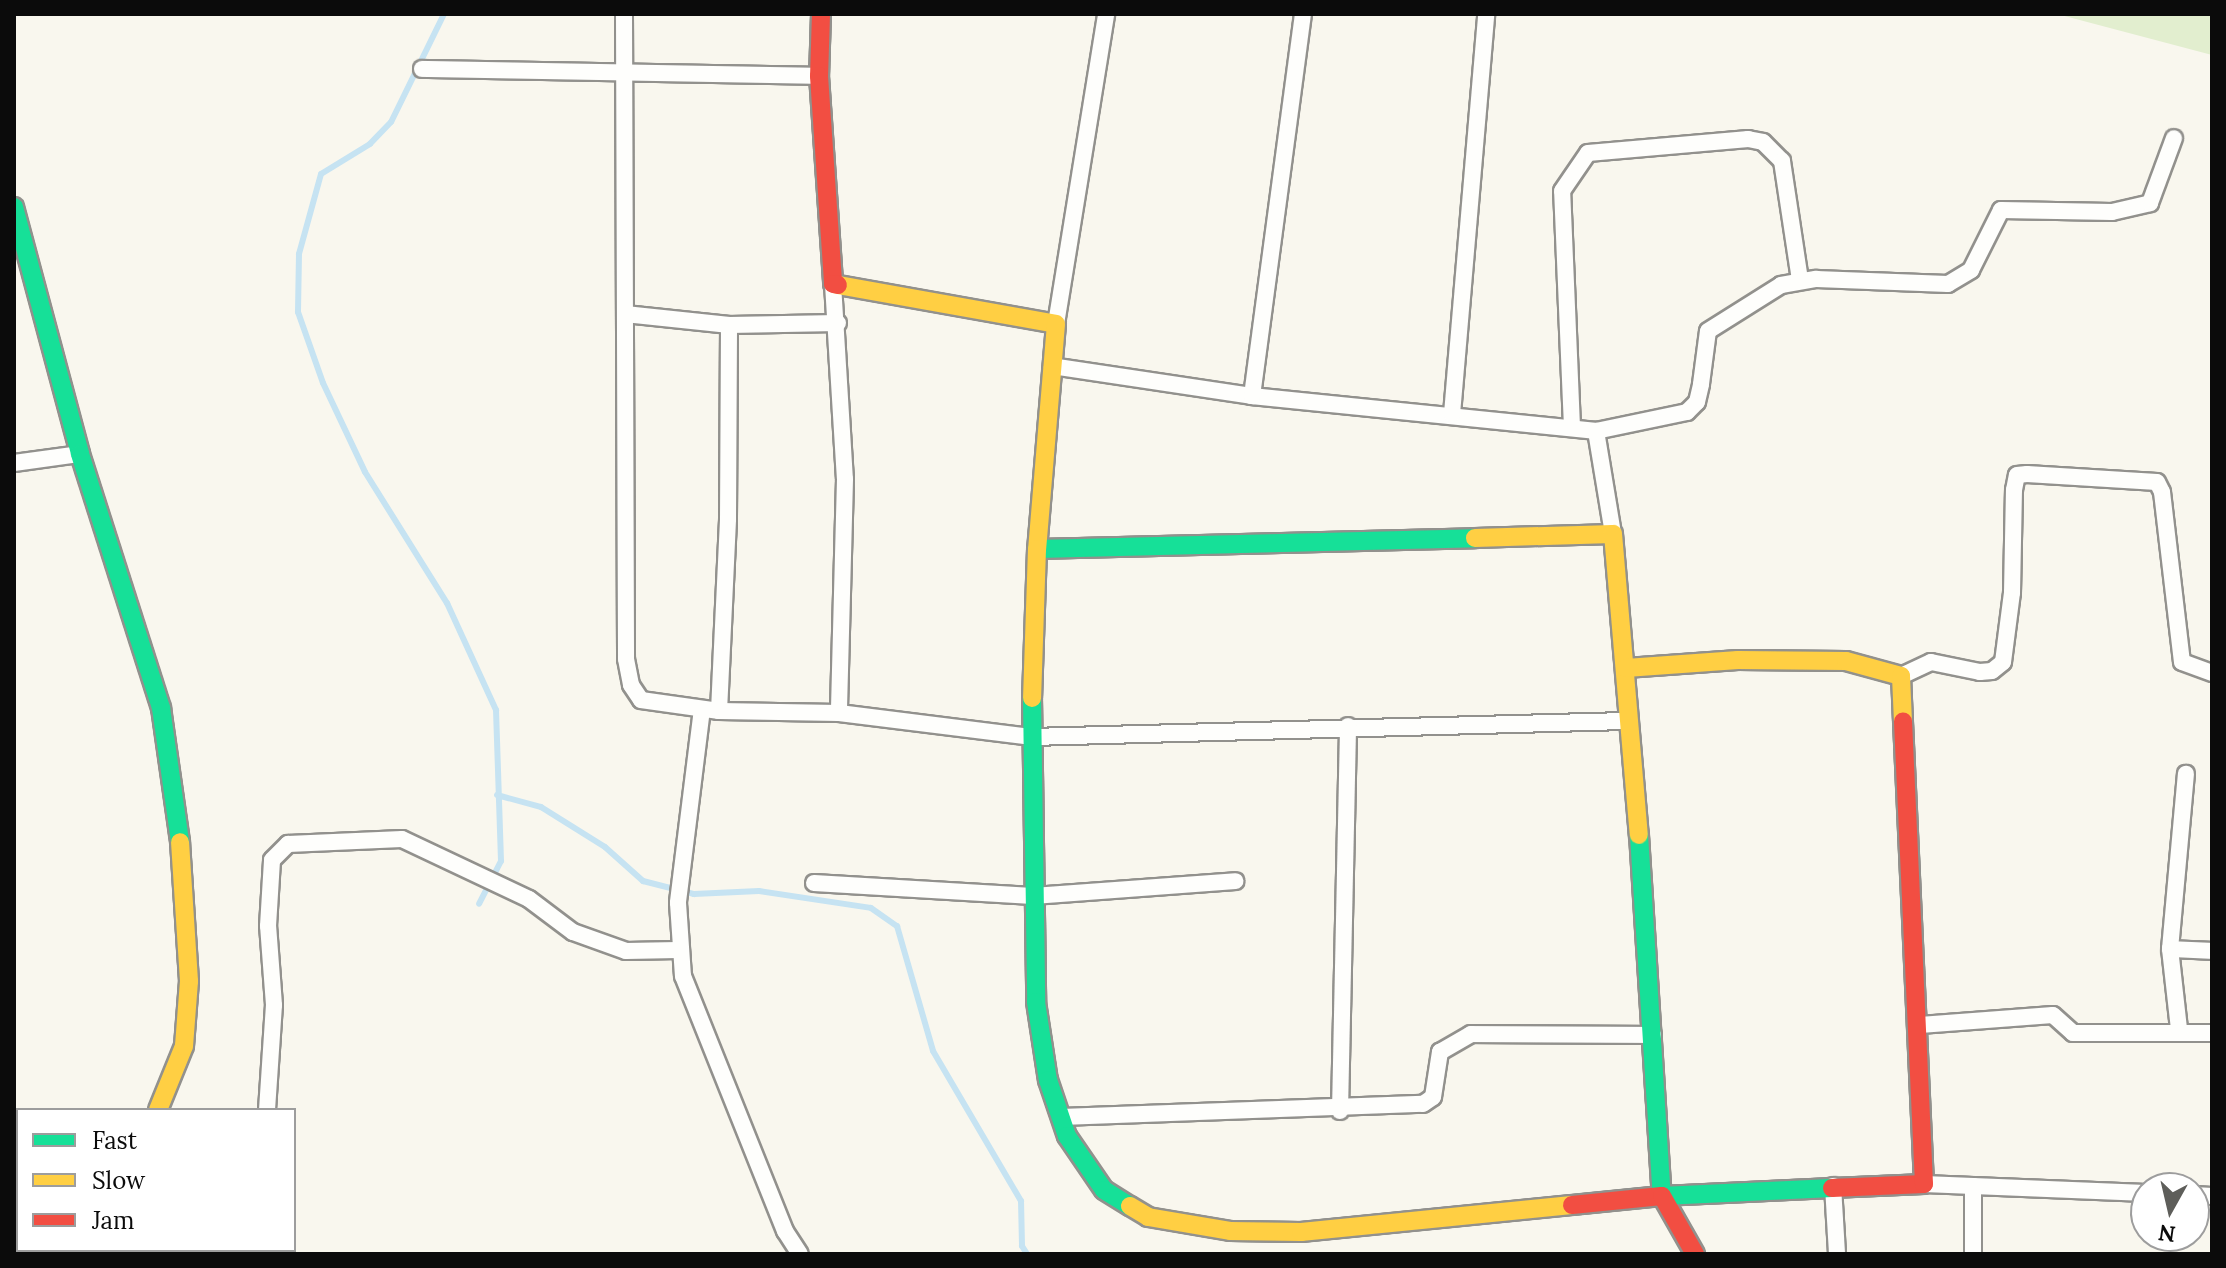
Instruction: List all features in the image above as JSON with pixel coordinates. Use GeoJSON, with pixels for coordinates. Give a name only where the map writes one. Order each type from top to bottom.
{"type":"FeatureCollection","features":[{"type":"Feature","properties":{"kind":"street"},"geometry":{"type":"LineString","coordinates":[[624,14],[626,659],[631,685],[641,700],[710,710],[839,713],[1031,737],[1348,726],[1626,721]]}},
{"type":"Feature","properties":{"kind":"street"},"geometry":{"type":"LineString","coordinates":[[821,14],[819,76],[838,323],[845,479],[839,713]]}},
{"type":"Feature","properties":{"kind":"street"},"geometry":{"type":"LineString","coordinates":[[1106,14],[1056,324],[1037,549],[1031,737],[1036,1002],[1048,1080],[1061,1117],[1104,1190],[1148,1217],[1187,1226],[1301,1232],[1662,1196],[1833,1186],[1924,1184],[2130,1192]]}},
{"type":"Feature","properties":{"kind":"street"},"geometry":{"type":"LineString","coordinates":[[1252,396],[1303,14]]}},
{"type":"Feature","properties":{"kind":"street"},"geometry":{"type":"LineString","coordinates":[[1452,414],[1486,14]]}},
{"type":"Feature","properties":{"kind":"street"},"geometry":{"type":"LineString","coordinates":[[422,69],[819,76]]}},
{"type":"Feature","properties":{"kind":"street"},"geometry":{"type":"LineString","coordinates":[[1052,366],[1252,396],[1596,431],[1687,412],[1697,402],[1708,331],[1781,285],[1800,280],[1948,284],[1962,279],[2001,210],[2112,212],[2150,203],[2174,138]]}},
{"type":"Feature","properties":{"kind":"street"},"geometry":{"type":"LineString","coordinates":[[1572,427],[1562,191],[1588,153],[1748,139],[1763,142],[1782,161],[1800,280]]}},
{"type":"Feature","properties":{"kind":"street"},"geometry":{"type":"LineString","coordinates":[[14,207],[80,454],[161,708],[186,884],[189,981],[184,1046],[159,1108]]}},
{"type":"Feature","properties":{"kind":"street"},"geometry":{"type":"LineString","coordinates":[[833,284],[1056,324]]}},
{"type":"Feature","properties":{"kind":"street"},"geometry":{"type":"LineString","coordinates":[[625,314],[729,325],[838,323]]}},
{"type":"Feature","properties":{"kind":"street"},"geometry":{"type":"LineString","coordinates":[[729,325],[728,519],[710,710],[679,891],[678,950],[683,976],[735,1112],[785,1231],[800,1254]]}},
{"type":"Feature","properties":{"kind":"street"},"geometry":{"type":"LineString","coordinates":[[1596,431],[1613,534],[1626,668],[1626,721],[1653,1035],[1662,1196],[1695,1254]]}},
{"type":"Feature","properties":{"kind":"street"},"geometry":{"type":"LineString","coordinates":[[14,463],[80,454]]}},
{"type":"Feature","properties":{"kind":"street"},"geometry":{"type":"LineString","coordinates":[[1626,668],[1738,660],[1846,661],[1901,676],[1931,662],[1980,672],[1992,671],[2003,662],[2012,593],[2014,490],[2017,475],[2027,474],[2157,482],[2162,492],[2182,662],[2212,673]]}},
{"type":"Feature","properties":{"kind":"street"},"geometry":{"type":"LineString","coordinates":[[1037,549],[1613,534]]}},
{"type":"Feature","properties":{"kind":"street"},"geometry":{"type":"LineString","coordinates":[[1901,676],[1920,1025],[1924,1184]]}},
{"type":"Feature","properties":{"kind":"street"},"geometry":{"type":"LineString","coordinates":[[1340,1111],[1348,726]]}},
{"type":"Feature","properties":{"kind":"street"},"geometry":{"type":"LineString","coordinates":[[2179,1029],[2170,949],[2186,774]]}},
{"type":"Feature","properties":{"kind":"street"},"geometry":{"type":"LineString","coordinates":[[267,1108],[274,1005],[268,926],[272,860],[278,850],[288,844],[402,839],[439,852],[491,884],[529,899],[573,932],[626,951],[678,950]]}},
{"type":"Feature","properties":{"kind":"street"},"geometry":{"type":"LineString","coordinates":[[814,883],[1033,896],[1235,881]]}},
{"type":"Feature","properties":{"kind":"street"},"geometry":{"type":"LineString","coordinates":[[2170,949],[2212,951]]}},
{"type":"Feature","properties":{"kind":"street"},"geometry":{"type":"LineString","coordinates":[[1920,1025],[2053,1015],[2073,1033],[2179,1029],[2212,1033]]}},
{"type":"Feature","properties":{"kind":"street"},"geometry":{"type":"LineString","coordinates":[[1061,1117],[1340,1111],[1429,1102],[1440,1052],[1471,1034],[1653,1035]]}},
{"type":"Feature","properties":{"kind":"street"},"geometry":{"type":"LineString","coordinates":[[1833,1186],[1837,1254]]}},
{"type":"Feature","properties":{"kind":"street"},"geometry":{"type":"LineString","coordinates":[[1973,1186],[1973,1254]]}},
{"type":"Feature","properties":{"kind":"green space"},"geometry":{"type":"Polygon","coordinates":[[[2057,14],[2212,14],[2212,55],[2057,14]]]}},
{"type":"Feature","properties":{"kind":"waterway"},"geometry":{"type":"LineString","coordinates":[[444,14],[391,122],[370,144],[321,174],[299,254],[298,312],[323,383],[365,472],[447,603],[496,710],[501,861],[479,904]]}},
{"type":"Feature","properties":{"kind":"waterway"},"geometry":{"type":"LineString","coordinates":[[497,795],[541,807],[605,847],[643,881],[694,894],[759,891],[871,908],[897,926],[933,1051],[1021,1201],[1022,1246],[1027,1254]]}},
{"type":"Feature","properties":{"kind":"traffic: fast"},"geometry":{"type":"LineString","coordinates":[[14,207],[80,454],[161,708],[180,842]]}},
{"type":"Feature","properties":{"kind":"traffic: fast"},"geometry":{"type":"LineString","coordinates":[[1037,549],[1475,538]]}},
{"type":"Feature","properties":{"kind":"traffic: fast"},"geometry":{"type":"LineString","coordinates":[[1032,698],[1036,1002],[1048,1080],[1067,1136],[1104,1190],[1130,1206]]}},
{"type":"Feature","properties":{"kind":"traffic: fast"},"geometry":{"type":"LineString","coordinates":[[1639,835],[1662,1196],[1832,1188]]}},
{"type":"Feature","properties":{"kind":"traffic: slow"},"geometry":{"type":"LineString","coordinates":[[838,285],[1056,324],[1037,549],[1032,698]]}},
{"type":"Feature","properties":{"kind":"traffic: slow"},"geometry":{"type":"LineString","coordinates":[[1475,538],[1613,534],[1639,835]]}},
{"type":"Feature","properties":{"kind":"traffic: slow"},"geometry":{"type":"LineString","coordinates":[[1626,668],[1738,660],[1846,661],[1901,676],[1903,721]]}},
{"type":"Feature","properties":{"kind":"traffic: slow"},"geometry":{"type":"LineString","coordinates":[[159,1108],[184,1046],[189,981],[180,842]]}},
{"type":"Feature","properties":{"kind":"traffic: slow"},"geometry":{"type":"LineString","coordinates":[[1130,1206],[1148,1217],[1230,1231],[1301,1232],[1572,1205]]}},
{"type":"Feature","properties":{"kind":"traffic: jam"},"geometry":{"type":"LineString","coordinates":[[821,14],[819,76],[833,284],[838,285]]}},
{"type":"Feature","properties":{"kind":"traffic: jam"},"geometry":{"type":"LineString","coordinates":[[1832,1188],[1924,1184],[1903,721]]}},
{"type":"Feature","properties":{"kind":"traffic: jam"},"geometry":{"type":"LineString","coordinates":[[1572,1205],[1662,1196],[1695,1254]]}}]}
